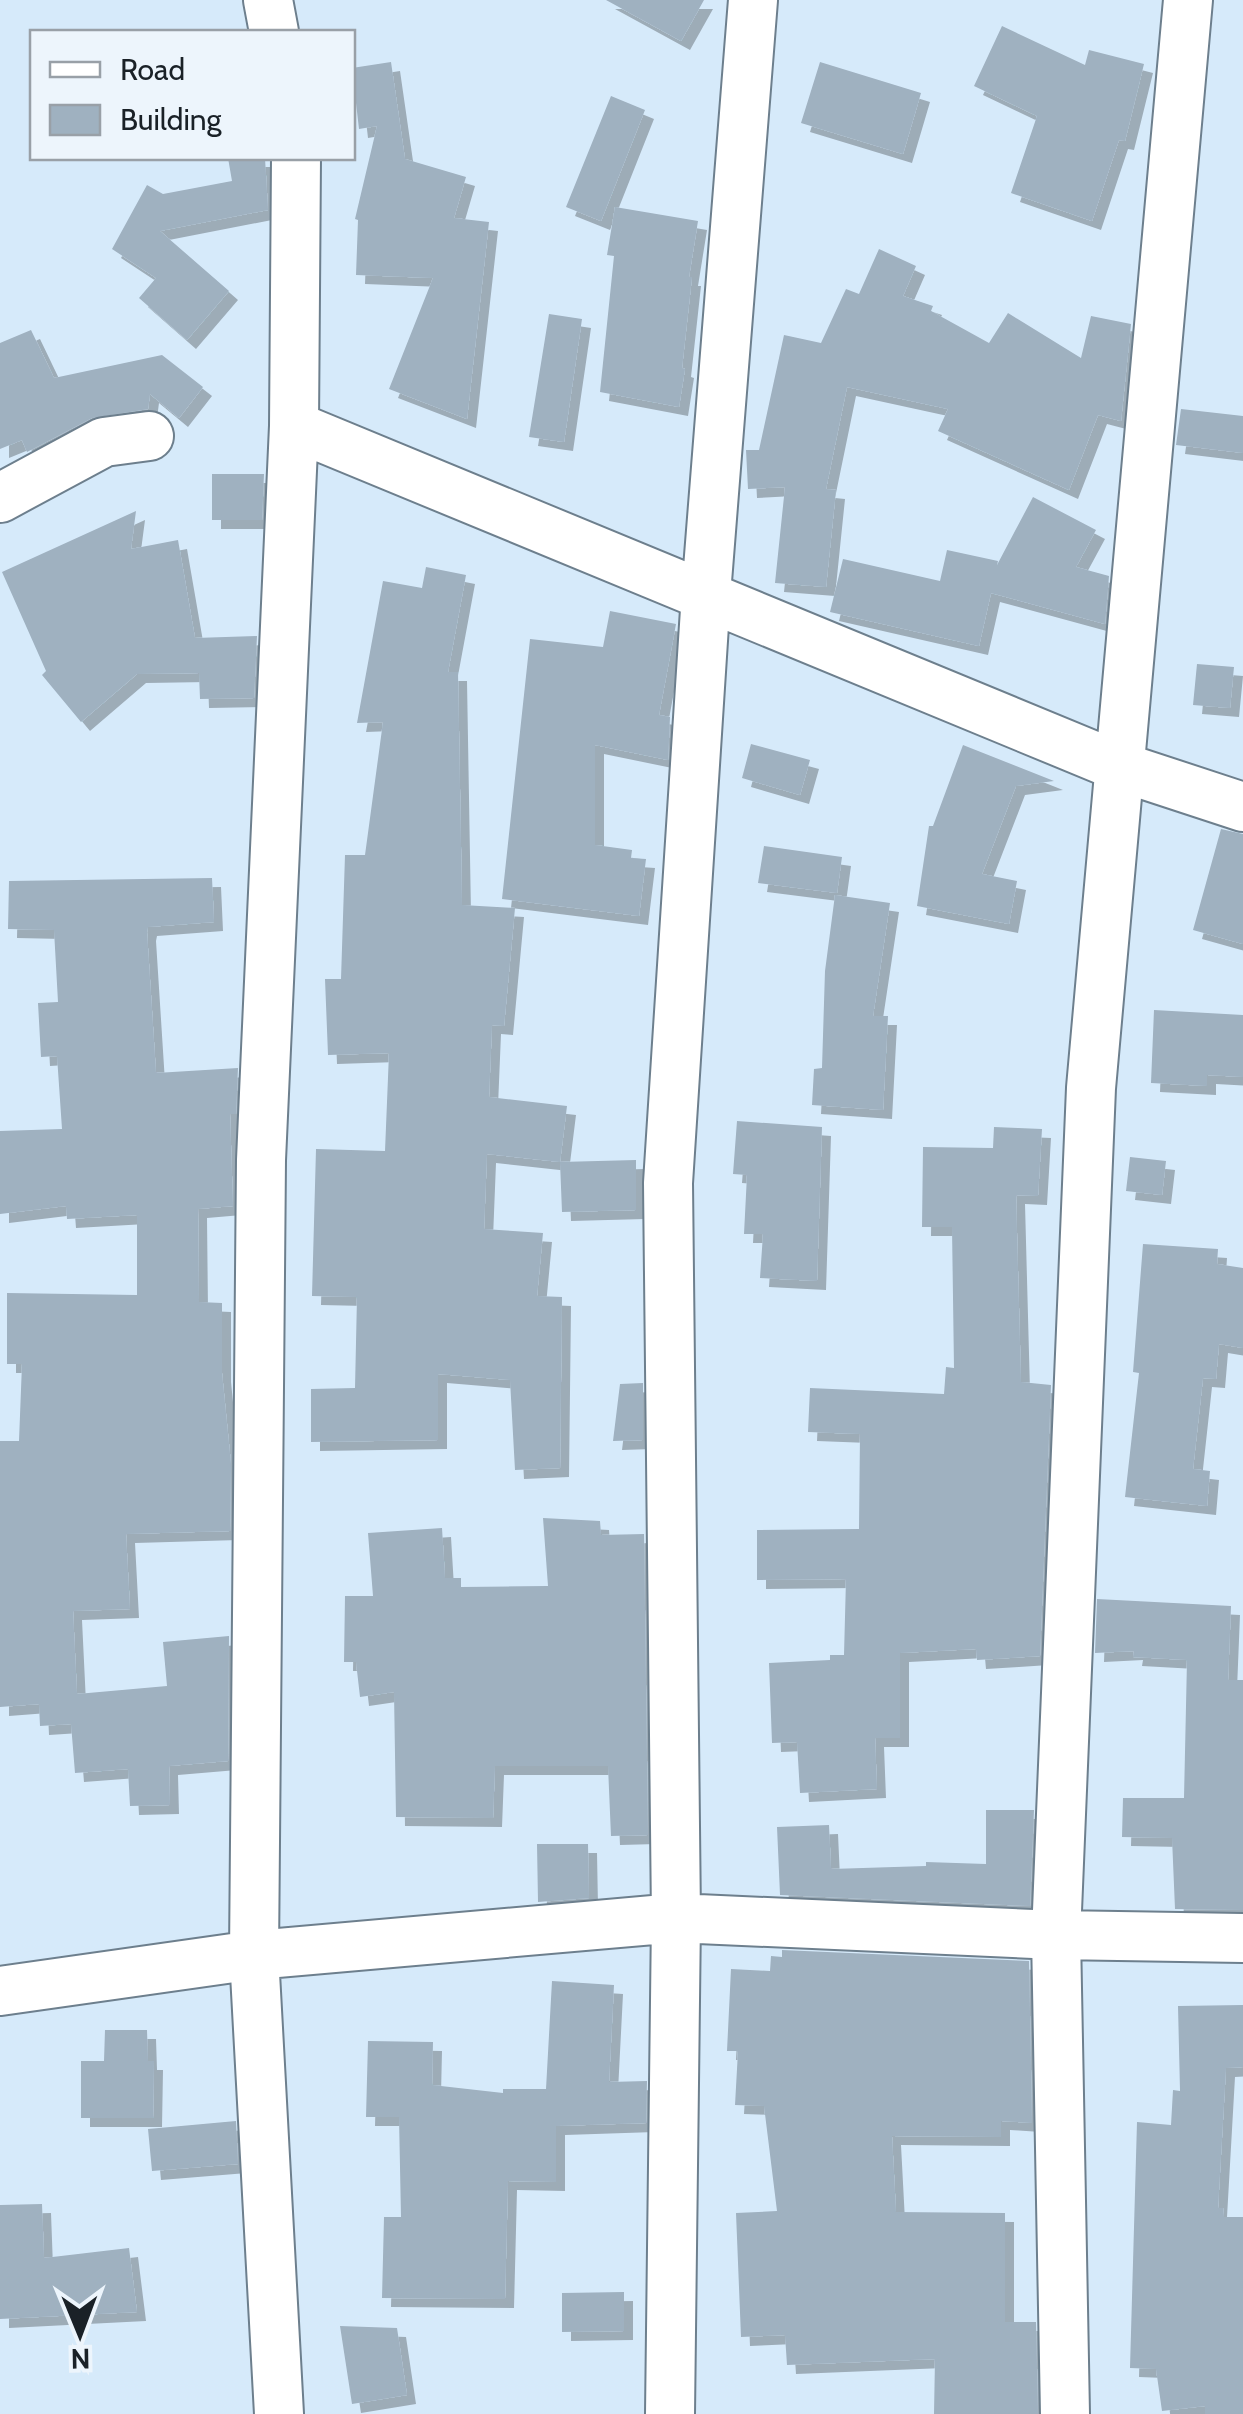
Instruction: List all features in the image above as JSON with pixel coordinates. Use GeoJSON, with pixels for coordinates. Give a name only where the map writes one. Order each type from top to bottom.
{"type":"FeatureCollection","features":[{"type":"Feature","properties":{"kind":"street"},"geometry":{"type":"LineString","coordinates":[[268,0],[274,30]]}},
{"type":"Feature","properties":{"kind":"street"},"geometry":{"type":"LineString","coordinates":[[670,2414],[676,1918],[668,1182],[706,594],[753,0]]}},
{"type":"Feature","properties":{"kind":"street"},"geometry":{"type":"LineString","coordinates":[[1065,2414],[1056,1935],[1091,1088],[1188,0]]}},
{"type":"Feature","properties":{"kind":"street"},"geometry":{"type":"LineString","coordinates":[[279,2414],[254,1955],[261,1160],[294,426],[296,160]]}},
{"type":"Feature","properties":{"kind":"street"},"geometry":{"type":"LineString","coordinates":[[294,426],[1118,766],[1243,807]]}},
{"type":"Feature","properties":{"kind":"street"},"geometry":{"type":"LineString","coordinates":[[0,498],[104,442],[150,436]]}},
{"type":"Feature","properties":{"kind":"street"},"geometry":{"type":"LineString","coordinates":[[0,1991],[254,1955],[676,1918],[1056,1935],[1243,1938]]}},
{"type":"Feature","properties":{"kind":"building"},"geometry":{"type":"Polygon","coordinates":[[[606,0],[704,0],[681,41],[606,0]]]}},
{"type":"Feature","properties":{"kind":"building"},"geometry":{"type":"Polygon","coordinates":[[[1002,26],[1085,65],[1089,50],[1144,64],[1125,141],[1119,140],[1092,221],[1011,193],[1037,116],[974,86],[1002,26]]]}},
{"type":"Feature","properties":{"kind":"building"},"geometry":{"type":"Polygon","coordinates":[[[391,62],[405,159],[466,177],[454,218],[489,222],[467,419],[389,389],[433,278],[356,275],[355,219],[377,126],[359,129],[355,68],[391,62]]]}},
{"type":"Feature","properties":{"kind":"building"},"geometry":{"type":"Polygon","coordinates":[[[820,62],[921,93],[903,154],[801,123],[820,62]]]}},
{"type":"Feature","properties":{"kind":"building"},"geometry":{"type":"Polygon","coordinates":[[[611,96],[645,110],[601,221],[566,207],[611,96]]]}},
{"type":"Feature","properties":{"kind":"building"},"geometry":{"type":"Polygon","coordinates":[[[228,160],[265,160],[268,210],[160,231],[229,291],[187,340],[139,298],[156,278],[112,249],[147,185],[163,194],[232,181],[228,160]]]}},
{"type":"Feature","properties":{"kind":"building"},"geometry":{"type":"Polygon","coordinates":[[[615,207],[698,221],[689,277],[682,368],[685,369],[679,407],[600,392],[614,256],[607,255],[615,207]]]}},
{"type":"Feature","properties":{"kind":"building"},"geometry":{"type":"Polygon","coordinates":[[[879,249],[916,266],[903,296],[933,306],[931,311],[989,343],[1008,313],[1081,358],[1091,316],[1131,324],[1121,421],[1098,415],[1069,490],[938,431],[948,409],[847,387],[826,489],[836,490],[826,587],[775,583],[785,487],[748,489],[746,450],[759,450],[784,335],[821,343],[846,289],[859,294],[879,249]]]}},
{"type":"Feature","properties":{"kind":"building"},"geometry":{"type":"Polygon","coordinates":[[[549,314],[582,319],[564,442],[529,437],[549,314]]]}},
{"type":"Feature","properties":{"kind":"building"},"geometry":{"type":"Polygon","coordinates":[[[31,330],[54,378],[162,355],[203,387],[179,418],[150,394],[148,409],[92,418],[27,452],[22,440],[0,449],[0,343],[31,330]]]}},
{"type":"Feature","properties":{"kind":"building"},"geometry":{"type":"Polygon","coordinates":[[[1181,409],[1243,416],[1243,453],[1176,445],[1181,409]]]}},
{"type":"Feature","properties":{"kind":"building"},"geometry":{"type":"Polygon","coordinates":[[[212,474],[264,474],[262,520],[212,520],[212,474]]]}},
{"type":"Feature","properties":{"kind":"building"},"geometry":{"type":"Polygon","coordinates":[[[1033,497],[1096,530],[1076,567],[1109,576],[1105,624],[991,593],[979,646],[830,612],[843,559],[940,581],[947,550],[998,561],[997,565],[1033,497]]]}},
{"type":"Feature","properties":{"kind":"building"},"geometry":{"type":"Polygon","coordinates":[[[136,511],[131,549],[178,540],[195,638],[257,636],[254,698],[200,699],[199,673],[137,674],[81,722],[42,675],[46,671],[2,572],[136,511]]]}},
{"type":"Feature","properties":{"kind":"building"},"geometry":{"type":"Polygon","coordinates":[[[426,567],[466,575],[448,672],[458,672],[462,905],[515,908],[504,1026],[492,1025],[489,1097],[567,1106],[560,1162],[487,1154],[484,1229],[543,1233],[537,1296],[562,1297],[560,1468],[515,1470],[510,1380],[438,1374],[438,1440],[311,1442],[311,1389],[355,1388],[357,1297],[312,1296],[316,1149],[385,1151],[389,1053],[328,1055],[325,979],[341,979],[345,855],[365,855],[383,722],[357,723],[383,581],[422,588],[426,567]]]}},
{"type":"Feature","properties":{"kind":"building"},"geometry":{"type":"Polygon","coordinates":[[[610,611],[676,624],[659,715],[670,717],[668,760],[595,745],[595,845],[632,850],[631,858],[646,859],[639,916],[502,899],[530,639],[603,647],[610,611]]]}},
{"type":"Feature","properties":{"kind":"building"},"geometry":{"type":"Polygon","coordinates":[[[1197,664],[1234,667],[1230,708],[1193,705],[1197,664]]]}},
{"type":"Feature","properties":{"kind":"building"},"geometry":{"type":"Polygon","coordinates":[[[751,744],[810,760],[800,795],[742,778],[751,744]]]}},
{"type":"Feature","properties":{"kind":"building"},"geometry":{"type":"Polygon","coordinates":[[[963,745],[1054,781],[1016,786],[982,874],[1017,881],[1009,924],[917,906],[929,826],[933,826],[963,745]]]}},
{"type":"Feature","properties":{"kind":"building"},"geometry":{"type":"Polygon","coordinates":[[[1221,829],[1243,834],[1243,944],[1193,930],[1221,829]]]}},
{"type":"Feature","properties":{"kind":"building"},"geometry":{"type":"Polygon","coordinates":[[[764,846],[842,857],[837,893],[758,883],[764,846]]]}},
{"type":"Feature","properties":{"kind":"building"},"geometry":{"type":"Polygon","coordinates":[[[212,878],[214,922],[148,927],[147,932],[156,1073],[238,1068],[236,1114],[230,1114],[233,1206],[198,1209],[199,1302],[222,1303],[222,1373],[231,1464],[230,1531],[126,1534],[130,1609],[73,1611],[77,1694],[167,1686],[163,1642],[229,1636],[228,1761],[169,1766],[170,1805],[130,1806],[128,1769],[75,1773],[71,1724],[40,1726],[39,1704],[0,1707],[0,1441],[19,1441],[22,1364],[7,1364],[7,1293],[137,1295],[137,1215],[67,1219],[66,1206],[0,1214],[0,1131],[62,1129],[57,1056],[41,1057],[38,1003],[58,1002],[54,930],[8,929],[9,881],[212,878]]]}},
{"type":"Feature","properties":{"kind":"building"},"geometry":{"type":"Polygon","coordinates":[[[835,895],[890,903],[873,1016],[888,1016],[883,1110],[812,1105],[814,1069],[822,1068],[825,971],[835,895]]]}},
{"type":"Feature","properties":{"kind":"building"},"geometry":{"type":"Polygon","coordinates":[[[1154,1010],[1243,1015],[1243,1077],[1207,1075],[1207,1086],[1151,1083],[1154,1010]]]}},
{"type":"Feature","properties":{"kind":"building"},"geometry":{"type":"Polygon","coordinates":[[[737,1121],[822,1127],[817,1281],[760,1278],[763,1234],[744,1234],[747,1175],[733,1174],[737,1121]]]}},
{"type":"Feature","properties":{"kind":"building"},"geometry":{"type":"Polygon","coordinates":[[[994,1127],[1042,1129],[1038,1196],[1016,1195],[1021,1382],[1051,1385],[1040,1656],[977,1660],[976,1649],[900,1653],[900,1738],[875,1738],[877,1789],[800,1793],[797,1742],[772,1743],[769,1663],[830,1660],[830,1655],[844,1655],[846,1579],[757,1580],[757,1530],[859,1529],[860,1434],[808,1432],[810,1388],[944,1394],[946,1367],[954,1368],[952,1227],[922,1227],[923,1147],[993,1148],[994,1127]]]}},
{"type":"Feature","properties":{"kind":"building"},"geometry":{"type":"Polygon","coordinates":[[[1130,1157],[1166,1161],[1162,1195],[1126,1191],[1130,1157]]]}},
{"type":"Feature","properties":{"kind":"building"},"geometry":{"type":"Polygon","coordinates":[[[636,1160],[636,1210],[562,1212],[560,1162],[636,1160]]]}},
{"type":"Feature","properties":{"kind":"building"},"geometry":{"type":"Polygon","coordinates":[[[1143,1244],[1218,1249],[1217,1264],[1243,1268],[1243,1348],[1219,1344],[1216,1379],[1203,1378],[1193,1469],[1210,1471],[1207,1506],[1125,1497],[1139,1373],[1133,1372],[1143,1244]]]}},
{"type":"Feature","properties":{"kind":"building"},"geometry":{"type":"Polygon","coordinates":[[[643,1383],[643,1440],[613,1441],[620,1384],[643,1383]]]}},
{"type":"Feature","properties":{"kind":"building"},"geometry":{"type":"Polygon","coordinates":[[[543,1518],[600,1521],[601,1535],[644,1534],[648,1835],[611,1836],[608,1766],[495,1766],[493,1818],[396,1817],[394,1692],[360,1697],[356,1662],[344,1662],[345,1596],[373,1596],[368,1533],[442,1528],[445,1578],[461,1578],[461,1587],[548,1586],[543,1518]]]}},
{"type":"Feature","properties":{"kind":"building"},"geometry":{"type":"Polygon","coordinates":[[[1097,1599],[1231,1606],[1228,1680],[1243,1680],[1243,1910],[1175,1909],[1172,1838],[1122,1837],[1123,1798],[1184,1798],[1187,1660],[1133,1657],[1134,1651],[1095,1653],[1097,1599]]]}},
{"type":"Feature","properties":{"kind":"building"},"geometry":{"type":"Polygon","coordinates":[[[986,1810],[1034,1810],[1030,1906],[780,1895],[777,1827],[829,1825],[831,1869],[926,1866],[926,1862],[986,1864],[986,1810]]]}},
{"type":"Feature","properties":{"kind":"building"},"geometry":{"type":"Polygon","coordinates":[[[537,1844],[588,1844],[589,1898],[538,1902],[537,1844]]]}},
{"type":"Feature","properties":{"kind":"building"},"geometry":{"type":"Polygon","coordinates":[[[782,1950],[1029,1961],[1032,2123],[1001,2121],[1001,2137],[892,2136],[896,2212],[1005,2213],[1005,2322],[1036,2322],[1038,2414],[934,2414],[935,2359],[787,2365],[785,2335],[741,2337],[736,2213],[777,2211],[764,2106],[735,2105],[738,2051],[727,2051],[731,1969],[770,1971],[771,1956],[782,1957],[782,1950]]]}},
{"type":"Feature","properties":{"kind":"building"},"geometry":{"type":"Polygon","coordinates":[[[552,1981],[614,1985],[609,2082],[647,2081],[646,2123],[556,2126],[556,2182],[508,2181],[505,2299],[382,2298],[384,2217],[401,2217],[399,2117],[366,2117],[368,2041],[433,2042],[432,2085],[503,2093],[503,2089],[546,2089],[552,1981]]]}},
{"type":"Feature","properties":{"kind":"building"},"geometry":{"type":"Polygon","coordinates":[[[1243,2005],[1243,2067],[1226,2068],[1218,2208],[1223,2208],[1224,2217],[1243,2217],[1243,2414],[1205,2414],[1205,2406],[1162,2411],[1156,2369],[1130,2368],[1137,2122],[1171,2125],[1173,2090],[1180,2091],[1178,2006],[1243,2005]]]}},
{"type":"Feature","properties":{"kind":"building"},"geometry":{"type":"Polygon","coordinates":[[[105,2030],[147,2030],[148,2061],[154,2061],[153,2118],[81,2118],[81,2061],[104,2061],[105,2030]]]}},
{"type":"Feature","properties":{"kind":"building"},"geometry":{"type":"Polygon","coordinates":[[[236,2121],[238,2164],[152,2171],[148,2129],[236,2121]]]}},
{"type":"Feature","properties":{"kind":"building"},"geometry":{"type":"Polygon","coordinates":[[[42,2204],[44,2258],[129,2248],[137,2312],[0,2319],[0,2205],[42,2204]]]}},
{"type":"Feature","properties":{"kind":"building"},"geometry":{"type":"Polygon","coordinates":[[[624,2292],[624,2331],[562,2332],[562,2293],[624,2292]]]}},
{"type":"Feature","properties":{"kind":"building"},"geometry":{"type":"Polygon","coordinates":[[[340,2326],[397,2328],[407,2395],[352,2404],[340,2326]]]}}]}
